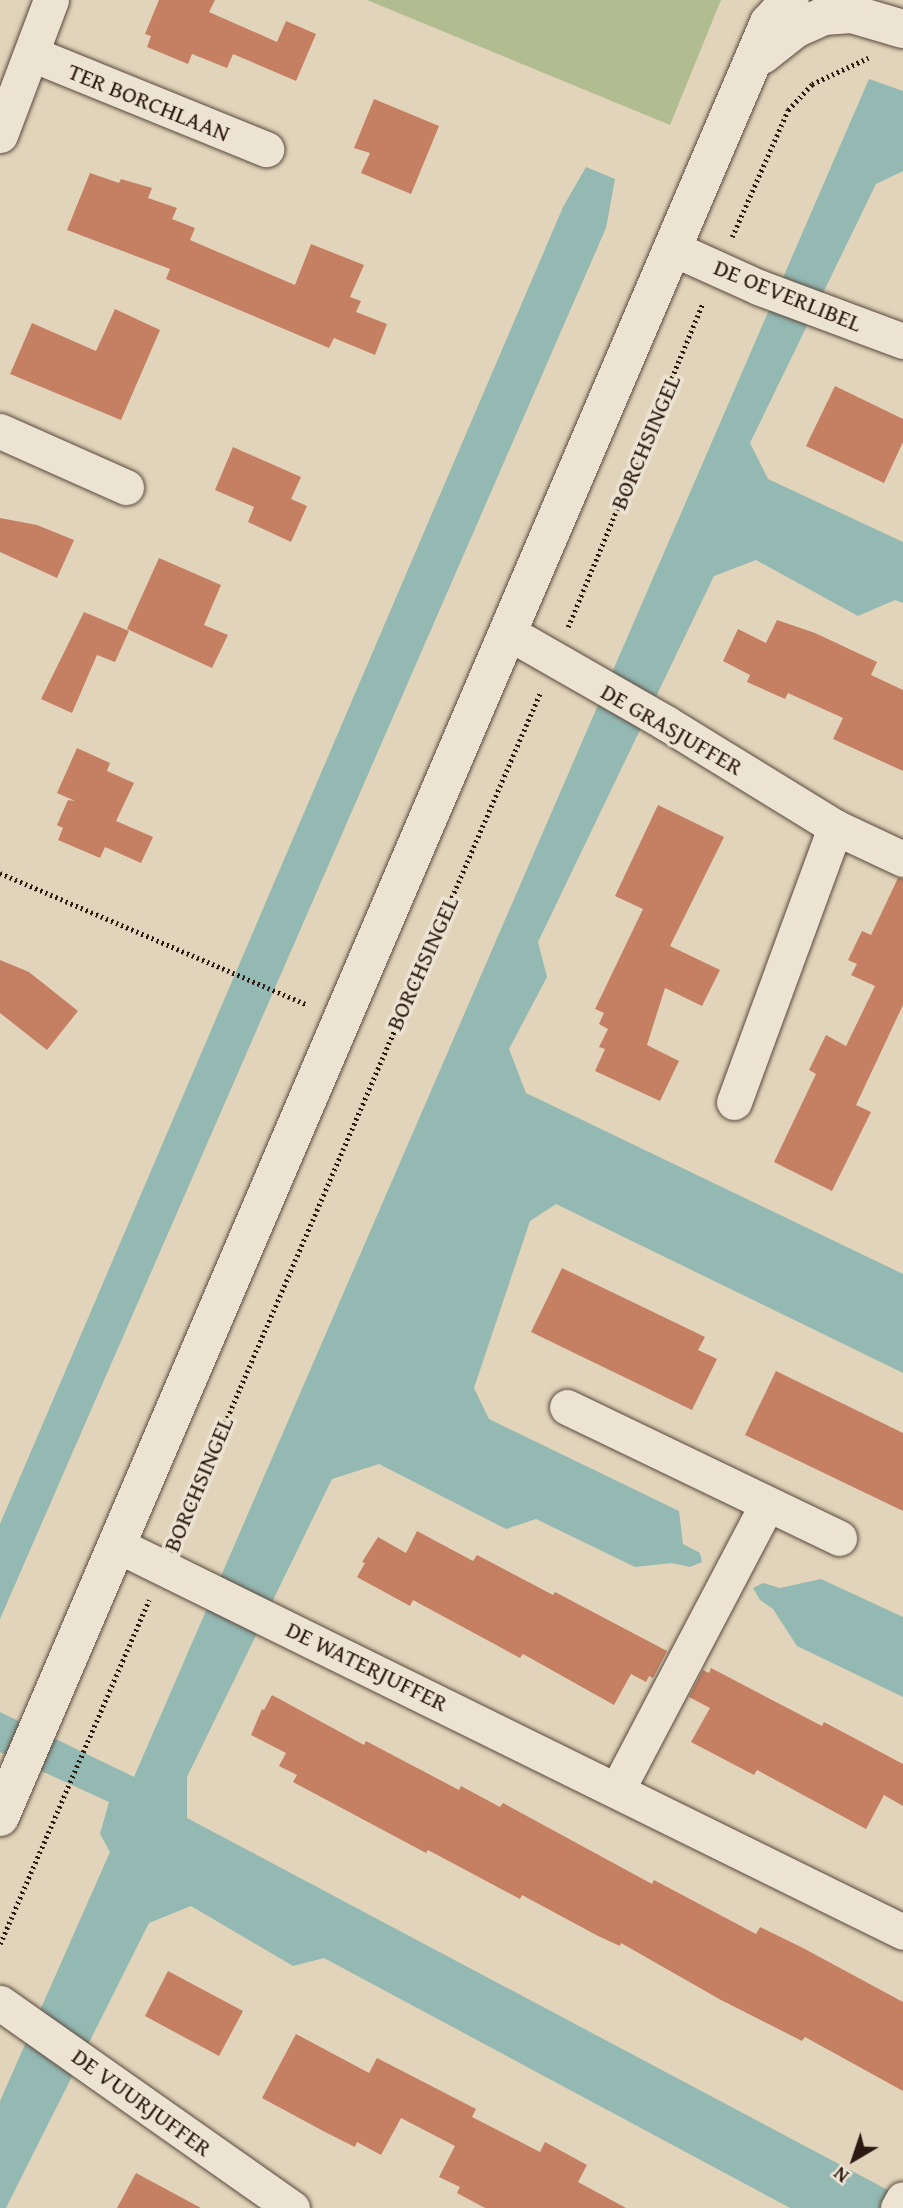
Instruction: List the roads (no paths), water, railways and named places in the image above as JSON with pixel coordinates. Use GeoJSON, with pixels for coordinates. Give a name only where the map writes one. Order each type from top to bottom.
{"type":"FeatureCollection","features":[{"type":"Feature","properties":{"kind":"main road","name":"BORCHSINGEL"},"geometry":{"type":"LineString","coordinates":[[0,1817],[769,23],[790,0]]}},
{"type":"Feature","properties":{"kind":"main road","name":"BORCHSINGEL"},"geometry":{"type":"LineString","coordinates":[[753,64],[774,44],[824,16],[852,14],[898,27]]}},
{"type":"Feature","properties":{"kind":"street"},"geometry":{"type":"LineString","coordinates":[[0,135],[51,0]]}},
{"type":"Feature","properties":{"kind":"street","name":"TER BORCHLAAN"},"geometry":{"type":"LineString","coordinates":[[32,54],[266,149]]}},
{"type":"Feature","properties":{"kind":"street","name":"DE OEVERLIBEL"},"geometry":{"type":"LineString","coordinates":[[674,249],[758,287],[903,341]]}},
{"type":"Feature","properties":{"kind":"street"},"geometry":{"type":"LineString","coordinates":[[0,431],[126,487]]}},
{"type":"Feature","properties":{"kind":"street","name":"DE GRASJUFFER"},"geometry":{"type":"LineString","coordinates":[[509,633],[666,723],[835,827],[903,859]]}},
{"type":"Feature","properties":{"kind":"street"},"geometry":{"type":"LineString","coordinates":[[734,1102],[835,827]]}},
{"type":"Feature","properties":{"kind":"street"},"geometry":{"type":"LineString","coordinates":[[567,1407],[839,1538]]}},
{"type":"Feature","properties":{"kind":"street"},"geometry":{"type":"LineString","coordinates":[[617,1790],[767,1504]]}},
{"type":"Feature","properties":{"kind":"street","name":"DE WATERJUFFER"},"geometry":{"type":"LineString","coordinates":[[117,1545],[903,1932]]}},
{"type":"Feature","properties":{"kind":"street","name":"DE VUURJUFFER"},"geometry":{"type":"LineString","coordinates":[[10,2009],[285,2207]]}},
{"type":"Feature","properties":{"kind":"street"},"geometry":{"type":"LineString","coordinates":[[898,2208],[903,2199]]}},
{"type":"Feature","properties":{"kind":"water"},"geometry":{"type":"Polygon","coordinates":[[[869,79],[903,91],[903,171],[876,184],[750,443],[768,479],[903,542],[903,603],[895,600],[858,616],[756,560],[714,576],[538,942],[547,977],[509,1049],[526,1093],[903,1274],[903,1373],[556,1204],[530,1221],[474,1388],[489,1419],[679,1511],[683,1544],[700,1553],[702,1562],[690,1567],[672,1563],[635,1567],[536,1519],[506,1529],[379,1464],[332,1479],[187,1777],[187,1818],[903,2198],[903,2208],[790,2208],[324,1958],[293,1966],[191,1906],[149,1923],[6,2208],[0,2208],[0,2101],[110,1852],[100,1834],[109,1802],[0,1752],[0,1712],[134,1777],[869,79]]]}},
{"type":"Feature","properties":{"kind":"water"},"geometry":{"type":"Polygon","coordinates":[[[586,167],[615,179],[606,228],[0,1619],[0,1524],[563,207],[586,167]]]}},
{"type":"Feature","properties":{"kind":"water"},"geometry":{"type":"Polygon","coordinates":[[[821,1579],[903,1617],[903,1697],[797,1646],[773,1609],[760,1600],[753,1588],[763,1583],[780,1588],[821,1579]]]}}]}
